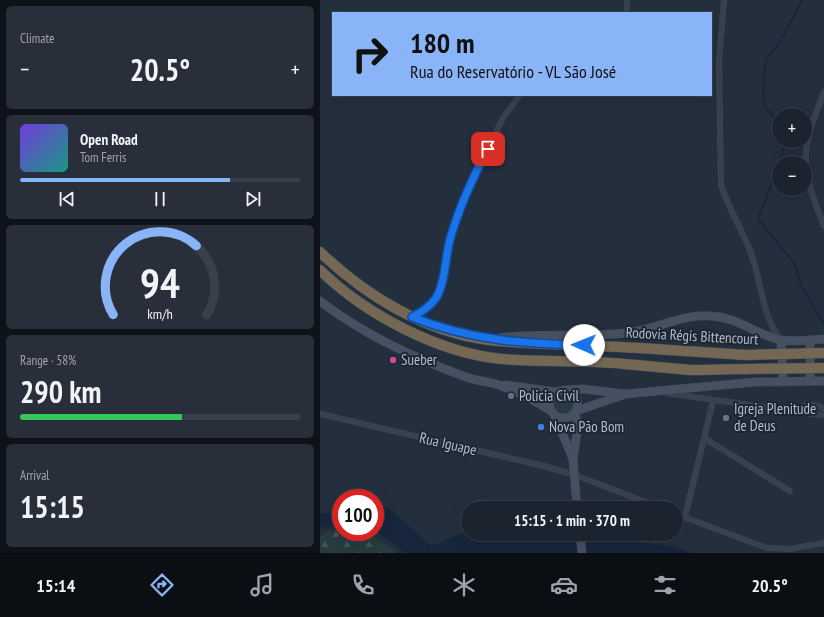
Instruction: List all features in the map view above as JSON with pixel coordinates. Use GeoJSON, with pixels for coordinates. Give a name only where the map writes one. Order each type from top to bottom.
{"type":"FeatureCollection","features":[{"type":"Feature","properties":{"kind":"highway","name":"Rodovia Régis Bittencourt"},"geometry":{"type":"LineString","coordinates":[[320,252],[355,282],[391,306],[433,326],[488,340],[747,355],[824,353]]}},
{"type":"Feature","properties":{"kind":"highway","name":"Rodovia Régis Bittencourt"},"geometry":{"type":"LineString","coordinates":[[320,270],[361,303],[394,323],[430,340],[464,353],[522,361],[595,362],[692,370],[824,368]]}},
{"type":"Feature","properties":{"kind":"street"},"geometry":{"type":"LineString","coordinates":[[627,0],[627,12]]}},
{"type":"Feature","properties":{"kind":"street"},"geometry":{"type":"LineString","coordinates":[[724,0],[719,61],[721,185],[727,202],[749,248],[758,273],[767,317],[774,332],[782,340],[783,382]]}},
{"type":"Feature","properties":{"kind":"street"},"geometry":{"type":"LineString","coordinates":[[824,92],[809,138],[806,162],[807,174],[824,226]]}},
{"type":"Feature","properties":{"kind":"street"},"geometry":{"type":"LineString","coordinates":[[412,317],[431,304],[437,297],[441,286],[450,237],[467,190],[503,118],[519,96]]}},
{"type":"Feature","properties":{"kind":"street"},"geometry":{"type":"LineString","coordinates":[[320,301],[349,321],[403,352],[469,378],[496,384],[556,392],[560,390],[570,391],[583,389],[625,394],[742,383],[824,382]]}},
{"type":"Feature","properties":{"kind":"street"},"geometry":{"type":"LineString","coordinates":[[488,340],[520,335],[634,332],[693,316],[709,316],[737,321],[762,333],[782,340],[824,339]]}},
{"type":"Feature","properties":{"kind":"street"},"geometry":{"type":"LineString","coordinates":[[810,340],[810,381]]}},
{"type":"Feature","properties":{"kind":"street"},"geometry":{"type":"LineString","coordinates":[[496,384],[522,395],[553,414],[565,418],[575,412],[625,394]]}},
{"type":"Feature","properties":{"kind":"street"},"geometry":{"type":"LineString","coordinates":[[570,391],[578,400],[575,412],[577,433],[573,459],[577,501]]}},
{"type":"Feature","properties":{"kind":"street"},"geometry":{"type":"LineString","coordinates":[[656,391],[713,401],[821,415]]}},
{"type":"Feature","properties":{"kind":"street"},"geometry":{"type":"LineString","coordinates":[[556,392],[550,401],[553,414],[573,459]]}},
{"type":"Feature","properties":{"kind":"street"},"geometry":{"type":"LineString","coordinates":[[713,401],[685,517],[767,548],[790,549],[824,543]]}},
{"type":"Feature","properties":{"kind":"street"},"geometry":{"type":"LineString","coordinates":[[793,411],[809,405],[815,405],[824,409]]}},
{"type":"Feature","properties":{"kind":"street","name":"Rua Iguape"},"geometry":{"type":"LineString","coordinates":[[320,414],[575,475],[643,501]]}},
{"type":"Feature","properties":{"kind":"street"},"geometry":{"type":"LineString","coordinates":[[704,438],[790,492]]}},
{"type":"Feature","properties":{"kind":"street"},"geometry":{"type":"LineString","coordinates":[[581,541],[582,553]]}},
{"type":"Feature","properties":{"kind":"green space"},"geometry":{"type":"Polygon","coordinates":[[[552,397],[569,399],[574,402],[575,410],[567,415],[561,412],[556,409],[552,397]]]}},
{"type":"Feature","properties":{"kind":"green space"},"geometry":{"type":"Polygon","coordinates":[[[328,531],[332,531],[332,541],[380,541],[397,553],[320,553],[320,536],[328,531]]]}},
{"type":"Feature","properties":{"kind":"water"},"geometry":{"type":"Polygon","coordinates":[[[384,508],[389,508],[431,546],[461,533],[461,541],[639,541],[674,547],[692,553],[405,553],[384,537],[384,508]]]}},
{"type":"Feature","properties":{"kind":"water"},"geometry":{"type":"Polygon","coordinates":[[[332,512],[332,526],[320,528],[320,513],[328,514],[332,512]]]}},
{"type":"Feature","properties":{"kind":"waterway"},"geometry":{"type":"LineString","coordinates":[[772,115],[765,107],[763,89],[766,60],[780,42],[802,0]]}},
{"type":"Feature","properties":{"kind":"waterway"},"geometry":{"type":"LineString","coordinates":[[782,156],[783,148]]}},
{"type":"Feature","properties":{"kind":"waterway"},"geometry":{"type":"LineString","coordinates":[[772,183],[758,219],[794,263],[803,289],[824,324]]}},
{"type":"Feature","properties":{"kind":"place","name":"Sueber"},"geometry":{"type":"Point","coordinates":[393,360]}},
{"type":"Feature","properties":{"kind":"place","name":"Policia Civil"},"geometry":{"type":"Point","coordinates":[511,396]}},
{"type":"Feature","properties":{"kind":"place","name":"Igreja Plenitude de Deus"},"geometry":{"type":"Point","coordinates":[726,418]}},
{"type":"Feature","properties":{"kind":"place","name":"Nova Pão Bom"},"geometry":{"type":"Point","coordinates":[541,427]}},
{"type":"Feature","properties":{"kind":"route"},"geometry":{"type":"LineString","coordinates":[[488,149],[467,190],[450,237],[441,286],[437,297],[424,310],[412,317],[433,326],[488,340],[540,344],[584,345]]}}]}
